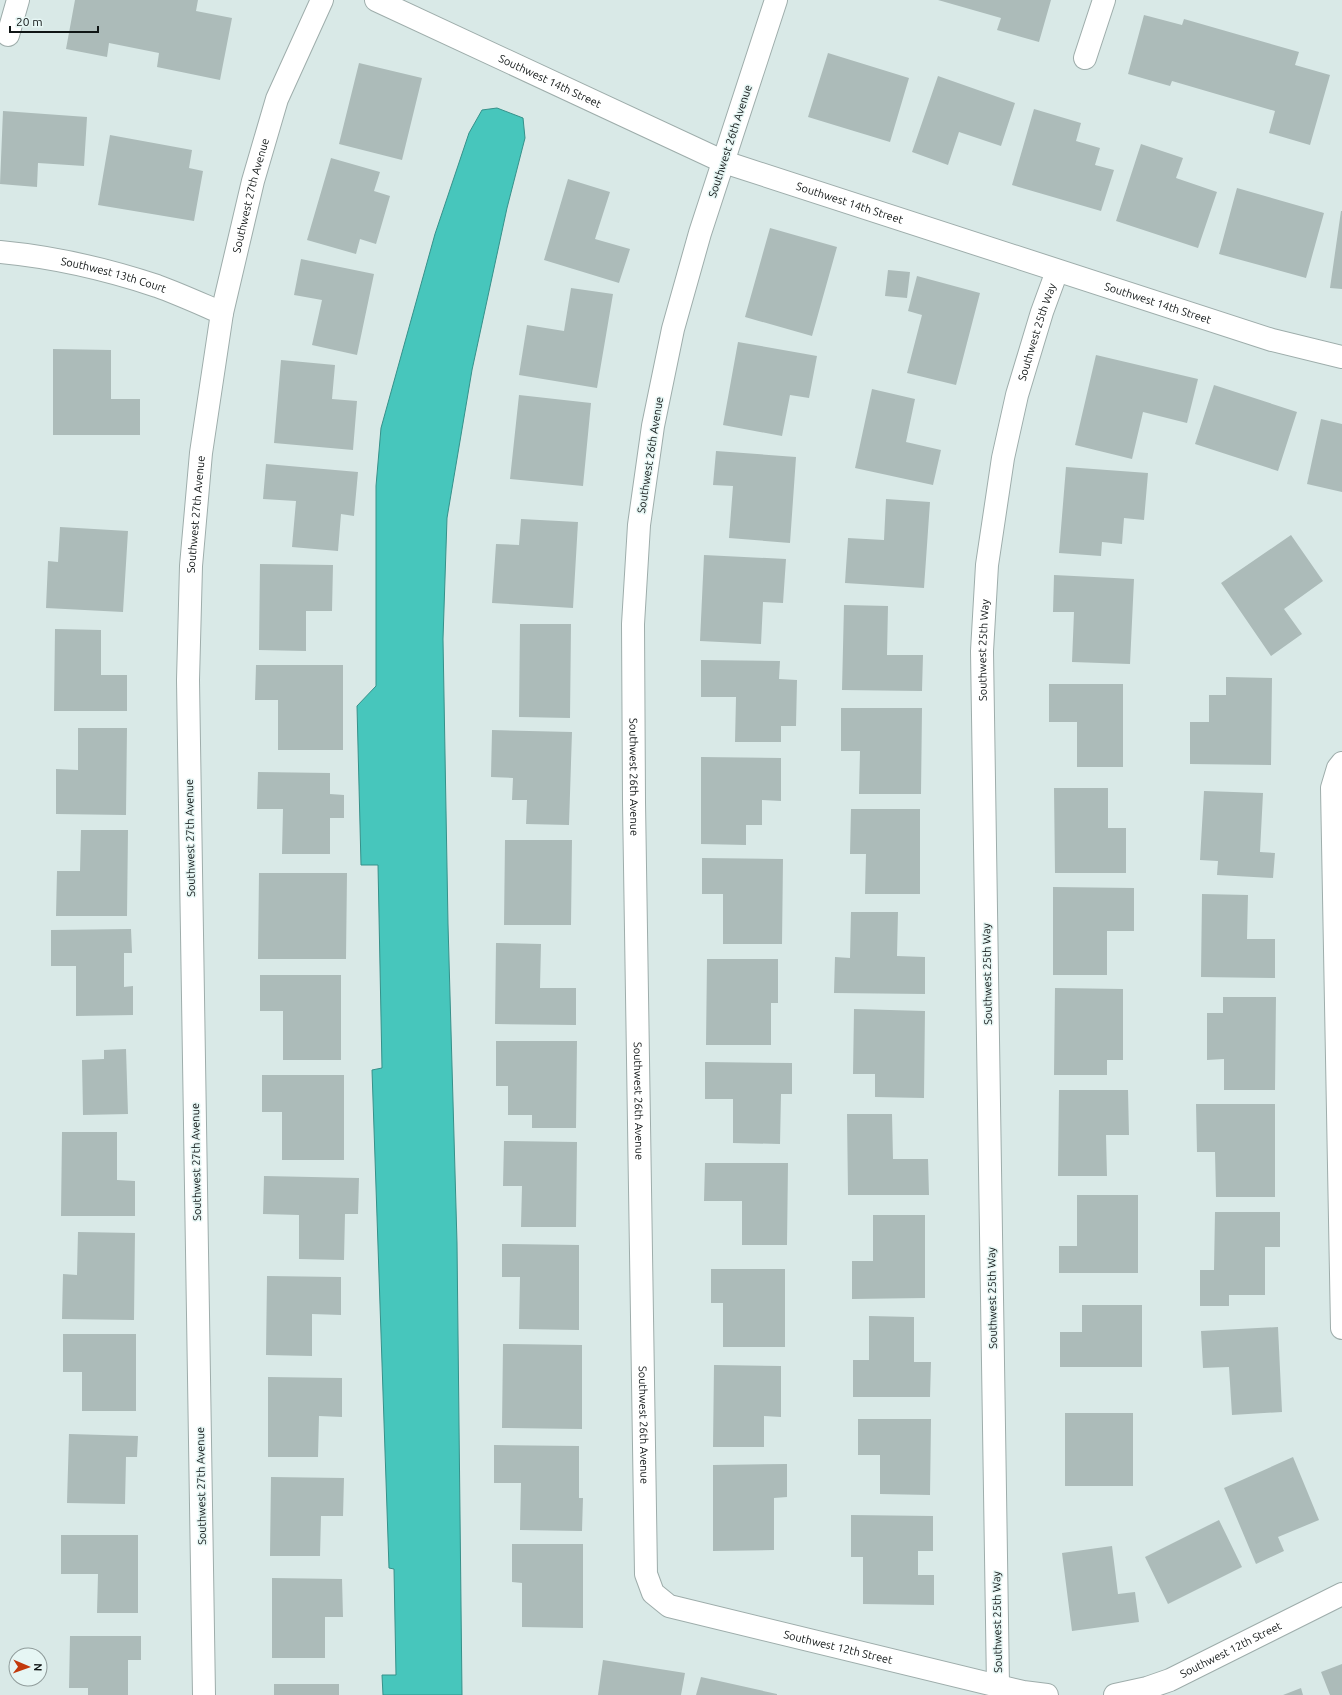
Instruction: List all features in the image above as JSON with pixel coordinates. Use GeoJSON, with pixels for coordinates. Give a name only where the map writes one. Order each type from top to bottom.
{"type":"FeatureCollection","features":[{"type":"Feature","properties":{"kind":"street"},"geometry":{"type":"LineString","coordinates":[[8,35],[18,0]]}},
{"type":"Feature","properties":{"kind":"street","name":"Southwest 27th Avenue"},"geometry":{"type":"LineString","coordinates":[[204,1695],[188,680],[191,566],[200,461],[222,313],[253,181],[277,99],[322,0]]}},
{"type":"Feature","properties":{"kind":"street","name":"Southwest 14th Street"},"geometry":{"type":"LineString","coordinates":[[376,0],[724,162],[1272,340],[1342,357]]}},
{"type":"Feature","properties":{"kind":"street","name":"Southwest 26th Avenue"},"geometry":{"type":"LineString","coordinates":[[646,1574],[634,810],[633,624],[640,525],[653,426],[673,329],[700,233],[776,0]]}},
{"type":"Feature","properties":{"kind":"street"},"geometry":{"type":"LineString","coordinates":[[1085,58],[1104,0]]}},
{"type":"Feature","properties":{"kind":"street","name":"Southwest 13th Court"},"geometry":{"type":"LineString","coordinates":[[0,252],[33,256],[109,271],[159,287],[222,313]]}},
{"type":"Feature","properties":{"kind":"street","name":"Southwest 25th Way"},"geometry":{"type":"LineString","coordinates":[[998,1686],[982,651],[987,565],[1003,458],[1017,395],[1042,312],[1057,271]]}},
{"type":"Feature","properties":{"kind":"street"},"geometry":{"type":"LineString","coordinates":[[1342,763],[1338,768],[1332,788],[1342,1328]]}},
{"type":"Feature","properties":{"kind":"street","name":"Southwest 12th Street"},"geometry":{"type":"LineString","coordinates":[[646,1574],[653,1594],[669,1606],[1023,1692],[1047,1695]]}},
{"type":"Feature","properties":{"kind":"street","name":"Southwest 12th Street"},"geometry":{"type":"LineString","coordinates":[[1115,1695],[1147,1688],[1170,1680],[1342,1594]]}},
{"type":"Feature","properties":{"kind":"water"},"geometry":{"type":"Polygon","coordinates":[[[497,108],[523,118],[525,138],[507,208],[472,370],[447,518],[443,639],[448,924],[457,1243],[462,1695],[383,1695],[382,1675],[396,1675],[394,1569],[389,1568],[372,1070],[382,1068],[378,865],[361,865],[357,706],[376,686],[376,486],[381,428],[435,234],[469,133],[482,110],[497,108]]]}},
{"type":"Feature","properties":{"kind":"building"},"geometry":{"type":"Polygon","coordinates":[[[75,0],[198,0],[196,11],[232,18],[220,80],[157,67],[159,53],[109,43],[107,57],[66,49],[75,0]]]}},
{"type":"Feature","properties":{"kind":"building"},"geometry":{"type":"Polygon","coordinates":[[[938,0],[1051,0],[1039,42],[997,30],[1001,18],[938,0]]]}},
{"type":"Feature","properties":{"kind":"building"},"geometry":{"type":"Polygon","coordinates":[[[1144,15],[1182,25],[1184,19],[1299,52],[1295,65],[1330,75],[1310,145],[1269,133],[1275,111],[1172,81],[1170,86],[1128,74],[1144,15]]]}},
{"type":"Feature","properties":{"kind":"building"},"geometry":{"type":"Polygon","coordinates":[[[828,53],[909,78],[890,142],[808,117],[828,53]]]}},
{"type":"Feature","properties":{"kind":"building"},"geometry":{"type":"Polygon","coordinates":[[[359,63],[422,78],[402,160],[339,144],[359,63]]]}},
{"type":"Feature","properties":{"kind":"building"},"geometry":{"type":"Polygon","coordinates":[[[938,76],[1015,103],[1001,146],[959,132],[948,165],[912,152],[938,76]]]}},
{"type":"Feature","properties":{"kind":"building"},"geometry":{"type":"Polygon","coordinates":[[[1034,109],[1081,123],[1076,141],[1100,148],[1095,165],[1114,170],[1101,211],[1012,185],[1034,109]]]}},
{"type":"Feature","properties":{"kind":"building"},"geometry":{"type":"Polygon","coordinates":[[[3,111],[87,117],[84,166],[38,163],[37,187],[0,184],[3,111]]]}},
{"type":"Feature","properties":{"kind":"building"},"geometry":{"type":"Polygon","coordinates":[[[110,135],[192,150],[189,168],[203,171],[194,221],[98,205],[110,135]]]}},
{"type":"Feature","properties":{"kind":"building"},"geometry":{"type":"Polygon","coordinates":[[[1141,144],[1183,158],[1176,178],[1217,192],[1198,248],[1116,221],[1141,144]]]}},
{"type":"Feature","properties":{"kind":"building"},"geometry":{"type":"Polygon","coordinates":[[[331,158],[380,172],[374,191],[390,196],[376,244],[360,239],[356,254],[307,240],[331,158]]]}},
{"type":"Feature","properties":{"kind":"building"},"geometry":{"type":"Polygon","coordinates":[[[568,179],[610,192],[595,239],[630,249],[619,283],[544,260],[568,179]]]}},
{"type":"Feature","properties":{"kind":"building"},"geometry":{"type":"Polygon","coordinates":[[[1237,188],[1324,213],[1306,278],[1219,254],[1237,188]]]}},
{"type":"Feature","properties":{"kind":"building"},"geometry":{"type":"Polygon","coordinates":[[[1342,211],[1342,289],[1330,288],[1342,211]]]}},
{"type":"Feature","properties":{"kind":"building"},"geometry":{"type":"Polygon","coordinates":[[[770,228],[837,247],[812,336],[745,317],[770,228]]]}},
{"type":"Feature","properties":{"kind":"building"},"geometry":{"type":"Polygon","coordinates":[[[301,259],[374,274],[357,355],[312,345],[322,300],[294,295],[301,259]]]}},
{"type":"Feature","properties":{"kind":"building"},"geometry":{"type":"Polygon","coordinates":[[[888,270],[910,272],[907,298],[885,296],[888,270]]]}},
{"type":"Feature","properties":{"kind":"building"},"geometry":{"type":"Polygon","coordinates":[[[917,276],[980,293],[956,385],[907,373],[922,315],[908,311],[917,276]]]}},
{"type":"Feature","properties":{"kind":"building"},"geometry":{"type":"Polygon","coordinates":[[[571,288],[613,294],[597,388],[519,375],[527,325],[564,331],[571,288]]]}},
{"type":"Feature","properties":{"kind":"building"},"geometry":{"type":"Polygon","coordinates":[[[738,342],[817,356],[809,398],[790,395],[782,436],[723,425],[738,342]]]}},
{"type":"Feature","properties":{"kind":"building"},"geometry":{"type":"Polygon","coordinates":[[[53,349],[111,350],[111,399],[140,399],[140,435],[53,435],[53,349]]]}},
{"type":"Feature","properties":{"kind":"building"},"geometry":{"type":"Polygon","coordinates":[[[1096,355],[1198,379],[1187,423],[1143,412],[1132,459],[1075,445],[1096,355]]]}},
{"type":"Feature","properties":{"kind":"building"},"geometry":{"type":"Polygon","coordinates":[[[281,360],[335,365],[332,399],[357,401],[353,450],[274,443],[281,360]]]}},
{"type":"Feature","properties":{"kind":"building"},"geometry":{"type":"Polygon","coordinates":[[[1214,385],[1297,412],[1278,471],[1195,444],[1214,385]]]}},
{"type":"Feature","properties":{"kind":"building"},"geometry":{"type":"Polygon","coordinates":[[[872,389],[915,399],[906,442],[941,450],[933,485],[855,468],[872,389]]]}},
{"type":"Feature","properties":{"kind":"building"},"geometry":{"type":"Polygon","coordinates":[[[519,395],[591,403],[583,486],[510,479],[519,395]]]}},
{"type":"Feature","properties":{"kind":"building"},"geometry":{"type":"Polygon","coordinates":[[[1321,419],[1342,424],[1342,492],[1307,484],[1321,419]]]}},
{"type":"Feature","properties":{"kind":"building"},"geometry":{"type":"Polygon","coordinates":[[[716,451],[796,457],[790,543],[729,538],[733,486],[713,485],[716,451]]]}},
{"type":"Feature","properties":{"kind":"building"},"geometry":{"type":"Polygon","coordinates":[[[266,464],[358,472],[354,516],[341,514],[338,551],[292,547],[296,501],[263,499],[266,464]]]}},
{"type":"Feature","properties":{"kind":"building"},"geometry":{"type":"Polygon","coordinates":[[[1066,467],[1148,473],[1144,520],[1124,518],[1122,544],[1102,542],[1101,556],[1059,553],[1066,467]]]}},
{"type":"Feature","properties":{"kind":"building"},"geometry":{"type":"Polygon","coordinates":[[[886,499],[930,502],[924,588],[845,583],[848,538],[884,540],[886,499]]]}},
{"type":"Feature","properties":{"kind":"building"},"geometry":{"type":"Polygon","coordinates":[[[521,519],[578,522],[573,608],[492,603],[496,544],[519,545],[521,519]]]}},
{"type":"Feature","properties":{"kind":"building"},"geometry":{"type":"Polygon","coordinates":[[[60,527],[128,531],[123,612],[46,608],[48,561],[58,562],[60,527]]]}},
{"type":"Feature","properties":{"kind":"building"},"geometry":{"type":"Polygon","coordinates":[[[1291,535],[1323,581],[1284,609],[1302,634],[1271,656],[1221,583],[1291,535]]]}},
{"type":"Feature","properties":{"kind":"building"},"geometry":{"type":"Polygon","coordinates":[[[704,555],[786,559],[783,603],[763,602],[761,644],[700,641],[704,555]]]}},
{"type":"Feature","properties":{"kind":"building"},"geometry":{"type":"Polygon","coordinates":[[[260,564],[333,565],[332,611],[306,611],[306,651],[259,650],[260,564]]]}},
{"type":"Feature","properties":{"kind":"building"},"geometry":{"type":"Polygon","coordinates":[[[1054,575],[1134,579],[1130,664],[1072,662],[1074,612],[1053,612],[1054,575]]]}},
{"type":"Feature","properties":{"kind":"building"},"geometry":{"type":"Polygon","coordinates":[[[844,605],[888,606],[887,655],[923,655],[922,691],[842,690],[844,605]]]}},
{"type":"Feature","properties":{"kind":"building"},"geometry":{"type":"Polygon","coordinates":[[[520,624],[571,624],[570,718],[519,717],[520,624]]]}},
{"type":"Feature","properties":{"kind":"building"},"geometry":{"type":"Polygon","coordinates":[[[55,629],[101,630],[101,675],[127,675],[127,711],[54,711],[55,629]]]}},
{"type":"Feature","properties":{"kind":"building"},"geometry":{"type":"Polygon","coordinates":[[[701,660],[780,661],[779,679],[797,680],[796,726],[781,726],[781,742],[735,742],[736,697],[701,697],[701,660]]]}},
{"type":"Feature","properties":{"kind":"building"},"geometry":{"type":"Polygon","coordinates":[[[256,665],[343,665],[343,750],[278,750],[278,700],[255,700],[256,665]]]}},
{"type":"Feature","properties":{"kind":"building"},"geometry":{"type":"Polygon","coordinates":[[[1226,677],[1272,678],[1271,765],[1190,764],[1190,722],[1209,722],[1209,695],[1226,695],[1226,677]]]}},
{"type":"Feature","properties":{"kind":"building"},"geometry":{"type":"Polygon","coordinates":[[[1049,684],[1123,684],[1123,767],[1077,767],[1077,722],[1049,722],[1049,684]]]}},
{"type":"Feature","properties":{"kind":"building"},"geometry":{"type":"Polygon","coordinates":[[[841,708],[922,708],[921,794],[859,794],[860,751],[841,751],[841,708]]]}},
{"type":"Feature","properties":{"kind":"building"},"geometry":{"type":"Polygon","coordinates":[[[78,728],[127,728],[126,815],[56,814],[56,769],[78,770],[78,728]]]}},
{"type":"Feature","properties":{"kind":"building"},"geometry":{"type":"Polygon","coordinates":[[[492,730],[572,732],[569,825],[526,824],[527,800],[512,800],[513,778],[491,777],[492,730]]]}},
{"type":"Feature","properties":{"kind":"building"},"geometry":{"type":"Polygon","coordinates":[[[701,757],[781,758],[781,801],[762,800],[762,825],[746,825],[746,845],[701,844],[701,757]]]}},
{"type":"Feature","properties":{"kind":"building"},"geometry":{"type":"Polygon","coordinates":[[[258,772],[330,773],[330,794],[344,795],[344,818],[330,818],[330,854],[282,854],[283,809],[257,809],[258,772]]]}},
{"type":"Feature","properties":{"kind":"building"},"geometry":{"type":"Polygon","coordinates":[[[1054,788],[1108,788],[1108,828],[1126,828],[1126,873],[1055,873],[1054,788]]]}},
{"type":"Feature","properties":{"kind":"building"},"geometry":{"type":"Polygon","coordinates":[[[1204,791],[1263,793],[1260,852],[1275,853],[1273,878],[1217,875],[1218,861],[1200,860],[1204,791]]]}},
{"type":"Feature","properties":{"kind":"building"},"geometry":{"type":"Polygon","coordinates":[[[851,809],[920,809],[920,894],[865,894],[866,854],[850,854],[851,809]]]}},
{"type":"Feature","properties":{"kind":"building"},"geometry":{"type":"Polygon","coordinates":[[[81,830],[128,830],[127,916],[56,916],[57,871],[80,871],[81,830]]]}},
{"type":"Feature","properties":{"kind":"building"},"geometry":{"type":"Polygon","coordinates":[[[505,840],[572,840],[571,925],[504,925],[505,840]]]}},
{"type":"Feature","properties":{"kind":"building"},"geometry":{"type":"Polygon","coordinates":[[[702,858],[783,859],[782,944],[723,944],[723,894],[702,894],[702,858]]]}},
{"type":"Feature","properties":{"kind":"building"},"geometry":{"type":"Polygon","coordinates":[[[259,873],[347,873],[346,959],[258,959],[259,873]]]}},
{"type":"Feature","properties":{"kind":"building"},"geometry":{"type":"Polygon","coordinates":[[[1053,887],[1134,888],[1134,931],[1107,931],[1107,975],[1053,975],[1053,887]]]}},
{"type":"Feature","properties":{"kind":"building"},"geometry":{"type":"Polygon","coordinates":[[[1202,894],[1248,895],[1247,939],[1275,939],[1275,978],[1201,977],[1202,894]]]}},
{"type":"Feature","properties":{"kind":"building"},"geometry":{"type":"Polygon","coordinates":[[[851,912],[898,912],[897,956],[925,957],[925,994],[834,993],[835,957],[850,958],[851,912]]]}},
{"type":"Feature","properties":{"kind":"building"},"geometry":{"type":"Polygon","coordinates":[[[131,929],[132,953],[124,953],[124,987],[133,986],[133,1015],[76,1016],[76,966],[51,966],[51,930],[131,929]]]}},
{"type":"Feature","properties":{"kind":"building"},"geometry":{"type":"Polygon","coordinates":[[[496,943],[541,944],[540,988],[576,988],[576,1025],[495,1024],[496,943]]]}},
{"type":"Feature","properties":{"kind":"building"},"geometry":{"type":"Polygon","coordinates":[[[707,959],[778,959],[778,1003],[771,1003],[771,1045],[706,1045],[707,959]]]}},
{"type":"Feature","properties":{"kind":"building"},"geometry":{"type":"Polygon","coordinates":[[[260,975],[341,975],[341,1060],[283,1060],[283,1011],[260,1011],[260,975]]]}},
{"type":"Feature","properties":{"kind":"building"},"geometry":{"type":"Polygon","coordinates":[[[1055,988],[1123,989],[1123,1060],[1107,1060],[1107,1075],[1054,1075],[1055,988]]]}},
{"type":"Feature","properties":{"kind":"building"},"geometry":{"type":"Polygon","coordinates":[[[1223,997],[1276,997],[1275,1090],[1224,1090],[1224,1059],[1207,1060],[1207,1013],[1223,1013],[1223,997]]]}},
{"type":"Feature","properties":{"kind":"building"},"geometry":{"type":"Polygon","coordinates":[[[854,1009],[925,1011],[924,1098],[875,1097],[875,1074],[853,1074],[854,1009]]]}},
{"type":"Feature","properties":{"kind":"building"},"geometry":{"type":"Polygon","coordinates":[[[496,1041],[577,1041],[576,1128],[532,1128],[532,1115],[508,1115],[508,1086],[496,1086],[496,1041]]]}},
{"type":"Feature","properties":{"kind":"building"},"geometry":{"type":"Polygon","coordinates":[[[126,1049],[128,1114],[83,1115],[82,1060],[104,1059],[104,1050],[126,1049]]]}},
{"type":"Feature","properties":{"kind":"building"},"geometry":{"type":"Polygon","coordinates":[[[705,1062],[792,1063],[792,1094],[781,1094],[780,1144],[733,1143],[733,1099],[705,1099],[705,1062]]]}},
{"type":"Feature","properties":{"kind":"building"},"geometry":{"type":"Polygon","coordinates":[[[262,1075],[344,1075],[344,1160],[282,1160],[282,1112],[262,1112],[262,1075]]]}},
{"type":"Feature","properties":{"kind":"building"},"geometry":{"type":"Polygon","coordinates":[[[1059,1090],[1128,1090],[1129,1135],[1106,1135],[1107,1176],[1058,1176],[1059,1090]]]}},
{"type":"Feature","properties":{"kind":"building"},"geometry":{"type":"Polygon","coordinates":[[[1196,1104],[1275,1104],[1275,1197],[1216,1197],[1215,1152],[1197,1152],[1196,1104]]]}},
{"type":"Feature","properties":{"kind":"building"},"geometry":{"type":"Polygon","coordinates":[[[847,1114],[892,1114],[893,1159],[928,1159],[929,1195],[848,1195],[847,1114]]]}},
{"type":"Feature","properties":{"kind":"building"},"geometry":{"type":"Polygon","coordinates":[[[62,1132],[117,1132],[117,1180],[135,1181],[135,1216],[61,1216],[62,1132]]]}},
{"type":"Feature","properties":{"kind":"building"},"geometry":{"type":"Polygon","coordinates":[[[504,1141],[577,1142],[576,1227],[521,1227],[522,1186],[503,1186],[504,1141]]]}},
{"type":"Feature","properties":{"kind":"building"},"geometry":{"type":"Polygon","coordinates":[[[705,1163],[788,1163],[787,1245],[742,1245],[742,1201],[704,1201],[705,1163]]]}},
{"type":"Feature","properties":{"kind":"building"},"geometry":{"type":"Polygon","coordinates":[[[264,1176],[359,1178],[358,1214],[345,1214],[344,1260],[299,1259],[299,1215],[263,1214],[264,1176]]]}},
{"type":"Feature","properties":{"kind":"building"},"geometry":{"type":"Polygon","coordinates":[[[1077,1195],[1138,1195],[1138,1273],[1059,1273],[1059,1246],[1077,1246],[1077,1195]]]}},
{"type":"Feature","properties":{"kind":"building"},"geometry":{"type":"Polygon","coordinates":[[[1215,1212],[1280,1212],[1280,1247],[1265,1247],[1265,1295],[1229,1295],[1229,1306],[1200,1306],[1200,1270],[1214,1270],[1215,1212]]]}},
{"type":"Feature","properties":{"kind":"building"},"geometry":{"type":"Polygon","coordinates":[[[873,1215],[925,1215],[925,1298],[852,1299],[852,1261],[873,1261],[873,1215]]]}},
{"type":"Feature","properties":{"kind":"building"},"geometry":{"type":"Polygon","coordinates":[[[78,1232],[135,1233],[134,1320],[62,1319],[63,1274],[77,1275],[78,1232]]]}},
{"type":"Feature","properties":{"kind":"building"},"geometry":{"type":"Polygon","coordinates":[[[502,1244],[579,1245],[579,1330],[519,1329],[520,1277],[502,1277],[502,1244]]]}},
{"type":"Feature","properties":{"kind":"building"},"geometry":{"type":"Polygon","coordinates":[[[711,1269],[785,1269],[785,1347],[723,1347],[723,1303],[711,1303],[711,1269]]]}},
{"type":"Feature","properties":{"kind":"building"},"geometry":{"type":"Polygon","coordinates":[[[267,1276],[341,1277],[341,1315],[312,1314],[312,1356],[266,1355],[267,1276]]]}},
{"type":"Feature","properties":{"kind":"building"},"geometry":{"type":"Polygon","coordinates":[[[1082,1305],[1142,1305],[1142,1367],[1060,1367],[1060,1332],[1082,1332],[1082,1305]]]}},
{"type":"Feature","properties":{"kind":"building"},"geometry":{"type":"Polygon","coordinates":[[[869,1316],[914,1317],[914,1362],[931,1362],[930,1397],[853,1397],[853,1360],[869,1360],[869,1316]]]}},
{"type":"Feature","properties":{"kind":"building"},"geometry":{"type":"Polygon","coordinates":[[[1278,1327],[1282,1412],[1232,1415],[1229,1367],[1203,1368],[1201,1331],[1278,1327]]]}},
{"type":"Feature","properties":{"kind":"building"},"geometry":{"type":"Polygon","coordinates":[[[63,1334],[136,1334],[136,1411],[82,1411],[82,1372],[63,1372],[63,1334]]]}},
{"type":"Feature","properties":{"kind":"building"},"geometry":{"type":"Polygon","coordinates":[[[503,1344],[582,1345],[582,1429],[502,1428],[503,1344]]]}},
{"type":"Feature","properties":{"kind":"building"},"geometry":{"type":"Polygon","coordinates":[[[714,1365],[781,1366],[781,1417],[764,1416],[764,1447],[713,1447],[714,1365]]]}},
{"type":"Feature","properties":{"kind":"building"},"geometry":{"type":"Polygon","coordinates":[[[268,1377],[342,1378],[342,1417],[319,1416],[318,1457],[268,1457],[268,1377]]]}},
{"type":"Feature","properties":{"kind":"building"},"geometry":{"type":"Polygon","coordinates":[[[1065,1413],[1133,1413],[1133,1486],[1065,1486],[1065,1413]]]}},
{"type":"Feature","properties":{"kind":"building"},"geometry":{"type":"Polygon","coordinates":[[[858,1419],[931,1419],[930,1495],[880,1494],[880,1455],[858,1455],[858,1419]]]}},
{"type":"Feature","properties":{"kind":"building"},"geometry":{"type":"Polygon","coordinates":[[[69,1434],[138,1436],[137,1457],[126,1457],[125,1504],[67,1503],[69,1434]]]}},
{"type":"Feature","properties":{"kind":"building"},"geometry":{"type":"Polygon","coordinates":[[[494,1445],[579,1446],[579,1498],[583,1498],[582,1531],[520,1530],[521,1483],[494,1483],[494,1445]]]}},
{"type":"Feature","properties":{"kind":"building"},"geometry":{"type":"Polygon","coordinates":[[[1293,1457],[1319,1520],[1278,1537],[1284,1551],[1256,1564],[1224,1488],[1293,1457]]]}},
{"type":"Feature","properties":{"kind":"building"},"geometry":{"type":"Polygon","coordinates":[[[787,1464],[787,1497],[774,1498],[774,1550],[713,1551],[713,1465],[787,1464]]]}},
{"type":"Feature","properties":{"kind":"building"},"geometry":{"type":"Polygon","coordinates":[[[271,1477],[344,1478],[343,1516],[321,1516],[320,1556],[270,1556],[271,1477]]]}},
{"type":"Feature","properties":{"kind":"building"},"geometry":{"type":"Polygon","coordinates":[[[851,1515],[933,1516],[933,1551],[918,1551],[918,1575],[934,1575],[934,1605],[863,1604],[863,1557],[851,1557],[851,1515]]]}},
{"type":"Feature","properties":{"kind":"building"},"geometry":{"type":"Polygon","coordinates":[[[1219,1520],[1242,1567],[1168,1604],[1145,1557],[1219,1520]]]}},
{"type":"Feature","properties":{"kind":"building"},"geometry":{"type":"Polygon","coordinates":[[[61,1535],[138,1535],[138,1613],[97,1613],[98,1574],[61,1574],[61,1535]]]}},
{"type":"Feature","properties":{"kind":"building"},"geometry":{"type":"Polygon","coordinates":[[[512,1544],[583,1544],[583,1628],[522,1627],[522,1583],[512,1582],[512,1544]]]}},
{"type":"Feature","properties":{"kind":"building"},"geometry":{"type":"Polygon","coordinates":[[[1112,1546],[1118,1594],[1135,1592],[1139,1622],[1072,1631],[1062,1553],[1112,1546]]]}},
{"type":"Feature","properties":{"kind":"building"},"geometry":{"type":"Polygon","coordinates":[[[272,1578],[342,1579],[343,1617],[325,1617],[325,1658],[272,1658],[272,1578]]]}},
{"type":"Feature","properties":{"kind":"building"},"geometry":{"type":"Polygon","coordinates":[[[70,1636],[141,1636],[141,1660],[128,1660],[128,1695],[88,1695],[88,1688],[69,1688],[70,1636]]]}},
{"type":"Feature","properties":{"kind":"building"},"geometry":{"type":"Polygon","coordinates":[[[603,1660],[685,1673],[681,1695],[598,1695],[603,1660]]]}},
{"type":"Feature","properties":{"kind":"building"},"geometry":{"type":"Polygon","coordinates":[[[1342,1664],[1342,1695],[1330,1695],[1321,1672],[1342,1664]]]}},
{"type":"Feature","properties":{"kind":"building"},"geometry":{"type":"Polygon","coordinates":[[[701,1677],[777,1694],[777,1695],[696,1695],[701,1677]]]}},
{"type":"Feature","properties":{"kind":"building"},"geometry":{"type":"Polygon","coordinates":[[[274,1684],[339,1684],[339,1695],[274,1695],[274,1684]]]}},
{"type":"Feature","properties":{"kind":"building"},"geometry":{"type":"Polygon","coordinates":[[[1301,1688],[1303,1695],[1283,1695],[1301,1688]]]}}]}
